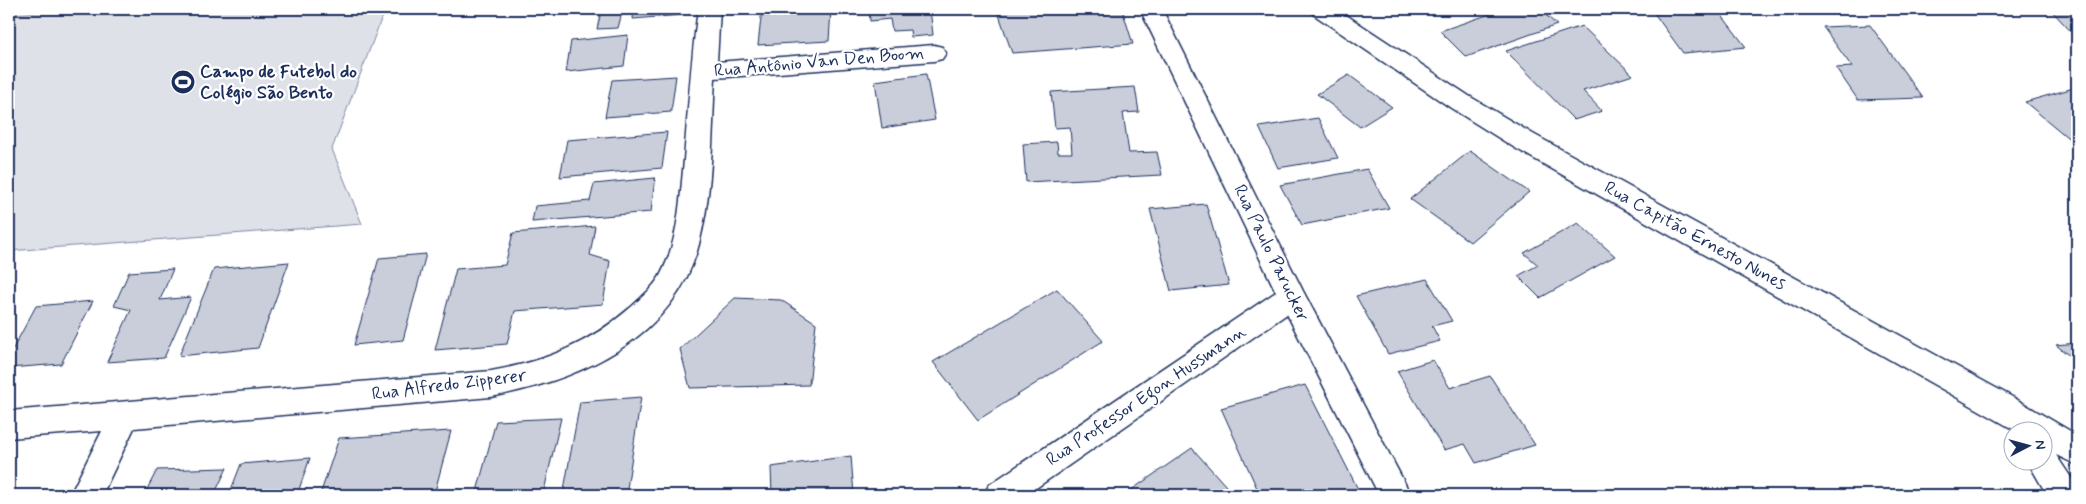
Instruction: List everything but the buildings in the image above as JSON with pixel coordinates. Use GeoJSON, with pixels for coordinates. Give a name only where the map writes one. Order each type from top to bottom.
{"type":"FeatureCollection","features":[{"type":"Feature","properties":{"kind":"street","name":"Rua Alfredo Zipperer"},"geometry":{"type":"LineString","coordinates":[[9,425],[491,384],[521,379],[554,370],[590,354],[626,330],[650,306],[670,284],[682,258],[690,231],[693,205],[709,9]]}},
{"type":"Feature","properties":{"kind":"street","name":"Rua Paulo Parucker"},"geometry":{"type":"LineString","coordinates":[[1152,9],[1292,296],[1395,495]]}},
{"type":"Feature","properties":{"kind":"street","name":"Rua Capitão Ernesto Nunes"},"geometry":{"type":"LineString","coordinates":[[1321,9],[1460,102],[1524,142],[2013,420],[2077,451]]}},
{"type":"Feature","properties":{"kind":"street","name":"Rua Antônio Van Den Boom"},"geometry":{"type":"LineString","coordinates":[[704,71],[934,53]]}},
{"type":"Feature","properties":{"kind":"street","name":"Rua Professor Egon Hussmann"},"geometry":{"type":"LineString","coordinates":[[1000,495],[1292,296]]}},
{"type":"Feature","properties":{"kind":"street"},"geometry":{"type":"LineString","coordinates":[[86,495],[125,415]]}},
{"type":"Feature","properties":{"kind":"street"},"geometry":{"type":"LineString","coordinates":[[2050,472],[2065,495]]}},
{"type":"Feature","properties":{"kind":"shaded area","name":"Campo de Futebol do Colégio São Bento"},"geometry":{"type":"Polygon","coordinates":[[[93,9],[385,9],[332,149],[362,224],[9,251],[9,14],[93,9]]]}},
{"type":"Feature","properties":{"kind":"place","name":"Campo de Futebol do Colégio São Bento"},"geometry":{"type":"Point","coordinates":[183,82]}}]}
